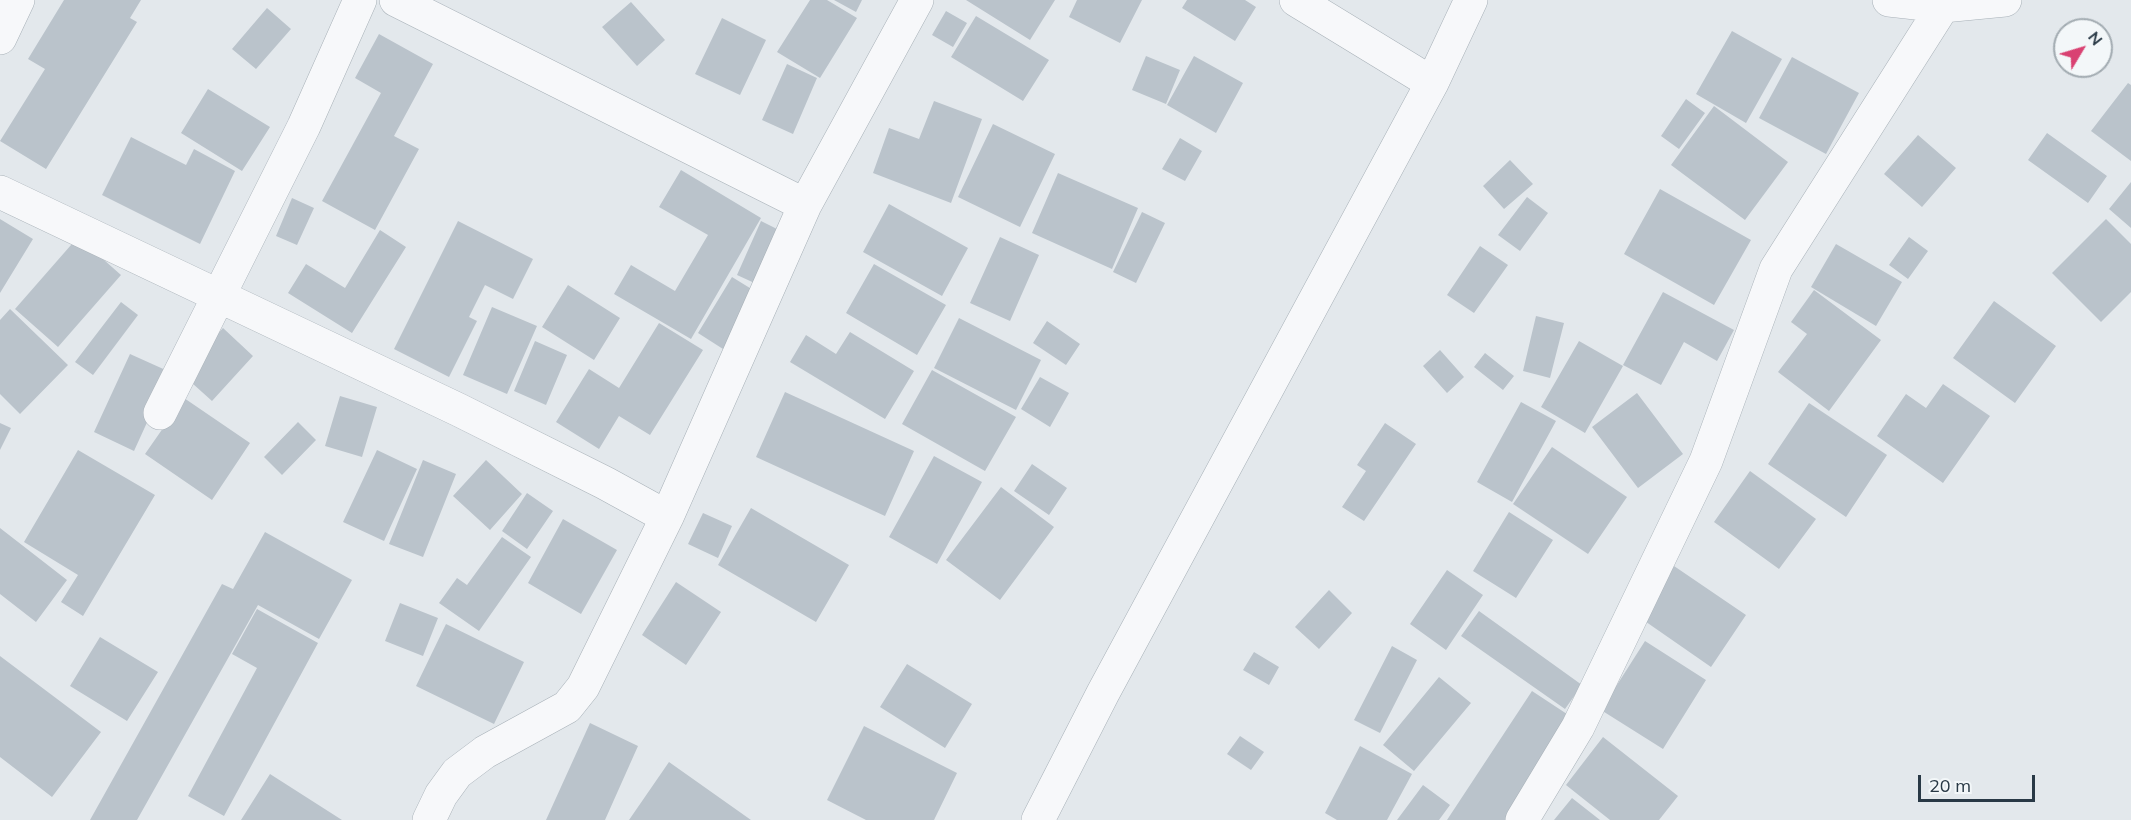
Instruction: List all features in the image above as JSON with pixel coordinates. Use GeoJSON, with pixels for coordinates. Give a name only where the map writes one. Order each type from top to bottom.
{"type":"FeatureCollection","features":[{"type":"Feature","properties":{"kind":"street"},"geometry":{"type":"LineString","coordinates":[[0,38],[18,0]]}},
{"type":"Feature","properties":{"kind":"street"},"geometry":{"type":"LineString","coordinates":[[160,413],[304,126],[360,0]]}},
{"type":"Feature","properties":{"kind":"street"},"geometry":{"type":"LineString","coordinates":[[396,0],[806,205]]}},
{"type":"Feature","properties":{"kind":"street"},"geometry":{"type":"LineString","coordinates":[[429,820],[441,795],[457,773],[485,752],[567,707],[583,687],[667,517],[806,205],[917,0]]}},
{"type":"Feature","properties":{"kind":"street"},"geometry":{"type":"LineString","coordinates":[[1296,0],[1432,82]]}},
{"type":"Feature","properties":{"kind":"street"},"geometry":{"type":"LineString","coordinates":[[1038,820],[1103,693],[1432,82],[1471,0]]}},
{"type":"Feature","properties":{"kind":"street"},"geometry":{"type":"LineString","coordinates":[[1888,0],[1943,6],[2005,0]]}},
{"type":"Feature","properties":{"kind":"street"},"geometry":{"type":"LineString","coordinates":[[1522,820],[1578,727],[1706,461],[1776,269],[1943,6]]}},
{"type":"Feature","properties":{"kind":"street"},"geometry":{"type":"LineString","coordinates":[[0,192],[459,410],[605,483],[667,517]]}},
{"type":"Feature","properties":{"kind":"building"},"geometry":{"type":"Polygon","coordinates":[[[64,0],[141,0],[130,18],[137,22],[46,169],[0,141],[45,69],[28,59],[64,0]]]}},
{"type":"Feature","properties":{"kind":"building"},"geometry":{"type":"Polygon","coordinates":[[[810,0],[827,0],[857,18],[820,78],[777,52],[810,0]]]}},
{"type":"Feature","properties":{"kind":"building"},"geometry":{"type":"Polygon","coordinates":[[[834,0],[862,0],[856,12],[834,0]]]}},
{"type":"Feature","properties":{"kind":"building"},"geometry":{"type":"Polygon","coordinates":[[[966,0],[1055,0],[1030,40],[966,0]]]}},
{"type":"Feature","properties":{"kind":"building"},"geometry":{"type":"Polygon","coordinates":[[[1077,0],[1142,0],[1120,43],[1069,17],[1077,0]]]}},
{"type":"Feature","properties":{"kind":"building"},"geometry":{"type":"Polygon","coordinates":[[[1187,0],[1245,0],[1256,7],[1235,41],[1182,8],[1187,0]]]}},
{"type":"Feature","properties":{"kind":"building"},"geometry":{"type":"Polygon","coordinates":[[[631,2],[665,40],[637,66],[602,27],[631,2]]]}},
{"type":"Feature","properties":{"kind":"building"},"geometry":{"type":"Polygon","coordinates":[[[267,8],[291,29],[256,69],[232,49],[267,8]]]}},
{"type":"Feature","properties":{"kind":"building"},"geometry":{"type":"Polygon","coordinates":[[[946,11],[967,23],[953,47],[932,35],[946,11]]]}},
{"type":"Feature","properties":{"kind":"building"},"geometry":{"type":"Polygon","coordinates":[[[976,16],[1049,60],[1023,101],[951,57],[976,16]]]}},
{"type":"Feature","properties":{"kind":"building"},"geometry":{"type":"Polygon","coordinates":[[[722,18],[766,40],[740,95],[695,74],[722,18]]]}},
{"type":"Feature","properties":{"kind":"building"},"geometry":{"type":"Polygon","coordinates":[[[1732,31],[1782,59],[1746,123],[1696,94],[1732,31]]]}},
{"type":"Feature","properties":{"kind":"building"},"geometry":{"type":"Polygon","coordinates":[[[379,34],[433,64],[394,136],[419,149],[375,230],[322,201],[381,93],[355,78],[379,34]]]}},
{"type":"Feature","properties":{"kind":"building"},"geometry":{"type":"Polygon","coordinates":[[[1146,56],[1180,70],[1166,104],[1132,90],[1146,56]]]}},
{"type":"Feature","properties":{"kind":"building"},"geometry":{"type":"Polygon","coordinates":[[[1194,56],[1243,83],[1216,133],[1167,105],[1194,56]]]}},
{"type":"Feature","properties":{"kind":"building"},"geometry":{"type":"Polygon","coordinates":[[[1792,57],[1859,93],[1826,154],[1759,118],[1792,57]]]}},
{"type":"Feature","properties":{"kind":"building"},"geometry":{"type":"Polygon","coordinates":[[[787,64],[817,78],[793,134],[762,120],[787,64]]]}},
{"type":"Feature","properties":{"kind":"building"},"geometry":{"type":"Polygon","coordinates":[[[2128,83],[2131,85],[2131,161],[2091,131],[2128,83]]]}},
{"type":"Feature","properties":{"kind":"building"},"geometry":{"type":"Polygon","coordinates":[[[208,89],[270,127],[242,171],[181,133],[208,89]]]}},
{"type":"Feature","properties":{"kind":"building"},"geometry":{"type":"Polygon","coordinates":[[[1686,99],[1705,113],[1679,149],[1661,136],[1686,99]]]}},
{"type":"Feature","properties":{"kind":"building"},"geometry":{"type":"Polygon","coordinates":[[[934,101],[982,119],[951,203],[873,173],[889,128],[919,139],[934,101]]]}},
{"type":"Feature","properties":{"kind":"building"},"geometry":{"type":"Polygon","coordinates":[[[1714,106],[1788,162],[1745,220],[1671,165],[1714,106]]]}},
{"type":"Feature","properties":{"kind":"building"},"geometry":{"type":"Polygon","coordinates":[[[993,124],[1055,154],[1020,227],[958,197],[993,124]]]}},
{"type":"Feature","properties":{"kind":"building"},"geometry":{"type":"Polygon","coordinates":[[[2047,133],[2107,176],[2088,203],[2028,160],[2047,133]]]}},
{"type":"Feature","properties":{"kind":"building"},"geometry":{"type":"Polygon","coordinates":[[[1918,135],[1956,168],[1922,207],[1884,174],[1918,135]]]}},
{"type":"Feature","properties":{"kind":"building"},"geometry":{"type":"Polygon","coordinates":[[[131,137],[186,165],[194,149],[235,171],[200,244],[102,195],[131,137]]]}},
{"type":"Feature","properties":{"kind":"building"},"geometry":{"type":"Polygon","coordinates":[[[1180,138],[1202,151],[1185,181],[1162,169],[1180,138]]]}},
{"type":"Feature","properties":{"kind":"building"},"geometry":{"type":"Polygon","coordinates":[[[1510,160],[1533,184],[1504,209],[1483,186],[1510,160]]]}},
{"type":"Feature","properties":{"kind":"building"},"geometry":{"type":"Polygon","coordinates":[[[681,170],[761,218],[691,339],[614,294],[631,265],[675,291],[708,235],[659,207],[681,170]]]}},
{"type":"Feature","properties":{"kind":"building"},"geometry":{"type":"Polygon","coordinates":[[[1058,173],[1138,208],[1112,269],[1032,233],[1058,173]]]}},
{"type":"Feature","properties":{"kind":"building"},"geometry":{"type":"Polygon","coordinates":[[[2131,182],[2131,228],[2109,209],[2131,182]]]}},
{"type":"Feature","properties":{"kind":"building"},"geometry":{"type":"Polygon","coordinates":[[[1660,189],[1751,240],[1714,305],[1624,254],[1660,189]]]}},
{"type":"Feature","properties":{"kind":"building"},"geometry":{"type":"Polygon","coordinates":[[[1527,197],[1548,213],[1520,251],[1498,235],[1527,197]]]}},
{"type":"Feature","properties":{"kind":"building"},"geometry":{"type":"Polygon","coordinates":[[[292,198],[314,208],[297,245],[276,236],[292,198]]]}},
{"type":"Feature","properties":{"kind":"building"},"geometry":{"type":"Polygon","coordinates":[[[889,204],[968,248],[942,296],[863,252],[889,204]]]}},
{"type":"Feature","properties":{"kind":"building"},"geometry":{"type":"Polygon","coordinates":[[[1142,212],[1165,223],[1136,283],[1113,272],[1142,212]]]}},
{"type":"Feature","properties":{"kind":"building"},"geometry":{"type":"Polygon","coordinates":[[[0,219],[33,239],[0,293],[0,219]]]}},
{"type":"Feature","properties":{"kind":"building"},"geometry":{"type":"Polygon","coordinates":[[[2106,219],[2131,244],[2131,292],[2101,322],[2052,273],[2106,219]]]}},
{"type":"Feature","properties":{"kind":"building"},"geometry":{"type":"Polygon","coordinates":[[[458,221],[533,259],[513,299],[485,285],[469,317],[477,321],[449,377],[394,349],[458,221]]]}},
{"type":"Feature","properties":{"kind":"building"},"geometry":{"type":"Polygon","coordinates":[[[761,221],[785,233],[761,286],[737,275],[761,221]]]}},
{"type":"Feature","properties":{"kind":"building"},"geometry":{"type":"Polygon","coordinates":[[[380,230],[406,247],[352,333],[288,293],[306,264],[345,288],[380,230]]]}},
{"type":"Feature","properties":{"kind":"building"},"geometry":{"type":"Polygon","coordinates":[[[78,237],[121,275],[58,347],[15,309],[78,237]]]}},
{"type":"Feature","properties":{"kind":"building"},"geometry":{"type":"Polygon","coordinates":[[[1000,237],[1039,255],[1010,321],[970,303],[1000,237]]]}},
{"type":"Feature","properties":{"kind":"building"},"geometry":{"type":"Polygon","coordinates":[[[1909,237],[1928,251],[1908,279],[1889,265],[1909,237]]]}},
{"type":"Feature","properties":{"kind":"building"},"geometry":{"type":"Polygon","coordinates":[[[1836,244],[1902,282],[1876,326],[1811,287],[1836,244]]]}},
{"type":"Feature","properties":{"kind":"building"},"geometry":{"type":"Polygon","coordinates":[[[1480,246],[1508,265],[1474,313],[1447,295],[1480,246]]]}},
{"type":"Feature","properties":{"kind":"building"},"geometry":{"type":"Polygon","coordinates":[[[874,264],[946,305],[917,355],[846,313],[874,264]]]}},
{"type":"Feature","properties":{"kind":"building"},"geometry":{"type":"Polygon","coordinates":[[[732,277],[758,293],[723,349],[698,333],[732,277]]]}},
{"type":"Feature","properties":{"kind":"building"},"geometry":{"type":"Polygon","coordinates":[[[568,285],[620,318],[594,360],[542,327],[568,285]]]}},
{"type":"Feature","properties":{"kind":"building"},"geometry":{"type":"Polygon","coordinates":[[[1814,290],[1881,340],[1829,411],[1778,372],[1807,334],[1791,322],[1814,290]]]}},
{"type":"Feature","properties":{"kind":"building"},"geometry":{"type":"Polygon","coordinates":[[[1663,292],[1734,330],[1717,361],[1684,342],[1661,385],[1623,365],[1663,292]]]}},
{"type":"Feature","properties":{"kind":"building"},"geometry":{"type":"Polygon","coordinates":[[[1994,301],[2056,346],[2015,403],[1953,358],[1994,301]]]}},
{"type":"Feature","properties":{"kind":"building"},"geometry":{"type":"Polygon","coordinates":[[[121,302],[138,315],[93,375],[75,362],[121,302]]]}},
{"type":"Feature","properties":{"kind":"building"},"geometry":{"type":"Polygon","coordinates":[[[492,307],[537,326],[507,394],[463,375],[492,307]]]}},
{"type":"Feature","properties":{"kind":"building"},"geometry":{"type":"Polygon","coordinates":[[[10,309],[68,365],[20,414],[0,394],[0,320],[10,309]]]}},
{"type":"Feature","properties":{"kind":"building"},"geometry":{"type":"Polygon","coordinates":[[[1536,316],[1564,323],[1550,378],[1523,371],[1536,316]]]}},
{"type":"Feature","properties":{"kind":"building"},"geometry":{"type":"Polygon","coordinates":[[[959,318],[1041,360],[1016,410],[934,368],[959,318]]]}},
{"type":"Feature","properties":{"kind":"building"},"geometry":{"type":"Polygon","coordinates":[[[1047,321],[1080,344],[1066,365],[1033,343],[1047,321]]]}},
{"type":"Feature","properties":{"kind":"building"},"geometry":{"type":"Polygon","coordinates":[[[659,323],[703,350],[650,435],[619,416],[599,449],[556,422],[589,369],[619,388],[659,323]]]}},
{"type":"Feature","properties":{"kind":"building"},"geometry":{"type":"Polygon","coordinates":[[[223,328],[253,356],[212,401],[182,374],[223,328]]]}},
{"type":"Feature","properties":{"kind":"building"},"geometry":{"type":"Polygon","coordinates":[[[850,332],[914,371],[885,419],[790,362],[806,335],[836,354],[850,332]]]}},
{"type":"Feature","properties":{"kind":"building"},"geometry":{"type":"Polygon","coordinates":[[[535,341],[567,355],[546,405],[514,391],[535,341]]]}},
{"type":"Feature","properties":{"kind":"building"},"geometry":{"type":"Polygon","coordinates":[[[1579,341],[1623,366],[1585,433],[1541,407],[1579,341]]]}},
{"type":"Feature","properties":{"kind":"building"},"geometry":{"type":"Polygon","coordinates":[[[1440,350],[1464,377],[1447,393],[1423,366],[1440,350]]]}},
{"type":"Feature","properties":{"kind":"building"},"geometry":{"type":"Polygon","coordinates":[[[1485,353],[1514,376],[1503,390],[1474,367],[1485,353]]]}},
{"type":"Feature","properties":{"kind":"building"},"geometry":{"type":"Polygon","coordinates":[[[130,354],[170,372],[134,451],[94,432],[130,354]]]}},
{"type":"Feature","properties":{"kind":"building"},"geometry":{"type":"Polygon","coordinates":[[[932,370],[1016,417],[985,471],[902,424],[932,370]]]}},
{"type":"Feature","properties":{"kind":"building"},"geometry":{"type":"Polygon","coordinates":[[[1040,377],[1069,393],[1050,427],[1021,409],[1040,377]]]}},
{"type":"Feature","properties":{"kind":"building"},"geometry":{"type":"Polygon","coordinates":[[[1943,384],[1990,416],[1943,483],[1877,436],[1906,394],[1926,408],[1943,384]]]}},
{"type":"Feature","properties":{"kind":"building"},"geometry":{"type":"Polygon","coordinates":[[[785,392],[914,451],[885,516],[756,457],[785,392]]]}},
{"type":"Feature","properties":{"kind":"building"},"geometry":{"type":"Polygon","coordinates":[[[1637,393],[1683,454],[1638,488],[1592,427],[1637,393]]]}},
{"type":"Feature","properties":{"kind":"building"},"geometry":{"type":"Polygon","coordinates":[[[340,396],[377,407],[362,457],[325,446],[340,396]]]}},
{"type":"Feature","properties":{"kind":"building"},"geometry":{"type":"Polygon","coordinates":[[[184,398],[250,443],[212,500],[145,454],[184,398]]]}},
{"type":"Feature","properties":{"kind":"building"},"geometry":{"type":"Polygon","coordinates":[[[1521,402],[1556,421],[1512,502],[1477,482],[1521,402]]]}},
{"type":"Feature","properties":{"kind":"building"},"geometry":{"type":"Polygon","coordinates":[[[1809,403],[1887,455],[1846,517],[1768,464],[1809,403]]]}},
{"type":"Feature","properties":{"kind":"building"},"geometry":{"type":"Polygon","coordinates":[[[298,422],[316,440],[282,475],[264,457],[298,422]]]}},
{"type":"Feature","properties":{"kind":"building"},"geometry":{"type":"Polygon","coordinates":[[[0,423],[11,428],[0,450],[0,423]]]}},
{"type":"Feature","properties":{"kind":"building"},"geometry":{"type":"Polygon","coordinates":[[[1385,423],[1416,444],[1364,521],[1342,507],[1366,471],[1357,465],[1385,423]]]}},
{"type":"Feature","properties":{"kind":"building"},"geometry":{"type":"Polygon","coordinates":[[[1552,447],[1627,497],[1588,554],[1513,504],[1552,447]]]}},
{"type":"Feature","properties":{"kind":"building"},"geometry":{"type":"Polygon","coordinates":[[[78,450],[155,495],[83,616],[61,602],[78,575],[24,542],[78,450]]]}},
{"type":"Feature","properties":{"kind":"building"},"geometry":{"type":"Polygon","coordinates":[[[377,450],[417,469],[384,541],[343,522],[377,450]]]}},
{"type":"Feature","properties":{"kind":"building"},"geometry":{"type":"Polygon","coordinates":[[[934,456],[982,482],[937,564],[889,537],[934,456]]]}},
{"type":"Feature","properties":{"kind":"building"},"geometry":{"type":"Polygon","coordinates":[[[423,460],[456,474],[423,557],[389,544],[423,460]]]}},
{"type":"Feature","properties":{"kind":"building"},"geometry":{"type":"Polygon","coordinates":[[[486,460],[522,494],[490,530],[453,496],[486,460]]]}},
{"type":"Feature","properties":{"kind":"building"},"geometry":{"type":"Polygon","coordinates":[[[1032,464],[1067,488],[1049,515],[1014,491],[1032,464]]]}},
{"type":"Feature","properties":{"kind":"building"},"geometry":{"type":"Polygon","coordinates":[[[1750,471],[1816,519],[1779,569],[1714,522],[1750,471]]]}},
{"type":"Feature","properties":{"kind":"building"},"geometry":{"type":"Polygon","coordinates":[[[1001,487],[1054,527],[1000,600],[946,560],[1001,487]]]}},
{"type":"Feature","properties":{"kind":"building"},"geometry":{"type":"Polygon","coordinates":[[[527,493],[553,511],[527,549],[502,531],[527,493]]]}},
{"type":"Feature","properties":{"kind":"building"},"geometry":{"type":"Polygon","coordinates":[[[751,508],[849,565],[816,622],[718,565],[751,508]]]}},
{"type":"Feature","properties":{"kind":"building"},"geometry":{"type":"Polygon","coordinates":[[[1509,512],[1553,540],[1516,598],[1473,571],[1509,512]]]}},
{"type":"Feature","properties":{"kind":"building"},"geometry":{"type":"Polygon","coordinates":[[[703,513],[732,526],[718,558],[688,544],[703,513]]]}},
{"type":"Feature","properties":{"kind":"building"},"geometry":{"type":"Polygon","coordinates":[[[563,519],[617,550],[581,614],[528,583],[563,519]]]}},
{"type":"Feature","properties":{"kind":"building"},"geometry":{"type":"Polygon","coordinates":[[[0,528],[67,580],[36,622],[0,594],[0,528]]]}},
{"type":"Feature","properties":{"kind":"building"},"geometry":{"type":"Polygon","coordinates":[[[265,532],[352,580],[319,639],[258,605],[137,820],[90,820],[222,584],[233,589],[265,532]]]}},
{"type":"Feature","properties":{"kind":"building"},"geometry":{"type":"Polygon","coordinates":[[[502,537],[531,557],[479,631],[439,603],[457,578],[467,585],[502,537]]]}},
{"type":"Feature","properties":{"kind":"building"},"geometry":{"type":"Polygon","coordinates":[[[1674,566],[1746,615],[1711,667],[1639,617],[1674,566]]]}},
{"type":"Feature","properties":{"kind":"building"},"geometry":{"type":"Polygon","coordinates":[[[1447,570],[1483,595],[1446,650],[1410,624],[1447,570]]]}},
{"type":"Feature","properties":{"kind":"building"},"geometry":{"type":"Polygon","coordinates":[[[676,582],[721,612],[686,665],[642,635],[676,582]]]}},
{"type":"Feature","properties":{"kind":"building"},"geometry":{"type":"Polygon","coordinates":[[[1329,590],[1352,613],[1319,649],[1295,627],[1329,590]]]}},
{"type":"Feature","properties":{"kind":"building"},"geometry":{"type":"Polygon","coordinates":[[[400,603],[438,618],[423,656],[385,641],[400,603]]]}},
{"type":"Feature","properties":{"kind":"building"},"geometry":{"type":"Polygon","coordinates":[[[257,609],[318,643],[224,816],[188,796],[257,668],[232,654],[257,609]]]}},
{"type":"Feature","properties":{"kind":"building"},"geometry":{"type":"Polygon","coordinates":[[[1479,611],[1582,685],[1565,709],[1461,636],[1479,611]]]}},
{"type":"Feature","properties":{"kind":"building"},"geometry":{"type":"Polygon","coordinates":[[[446,624],[524,662],[494,724],[416,686],[446,624]]]}},
{"type":"Feature","properties":{"kind":"building"},"geometry":{"type":"Polygon","coordinates":[[[100,637],[158,672],[127,721],[70,686],[100,637]]]}},
{"type":"Feature","properties":{"kind":"building"},"geometry":{"type":"Polygon","coordinates":[[[1645,641],[1706,680],[1663,749],[1601,710],[1645,641]]]}},
{"type":"Feature","properties":{"kind":"building"},"geometry":{"type":"Polygon","coordinates":[[[1392,646],[1417,660],[1380,733],[1354,720],[1392,646]]]}},
{"type":"Feature","properties":{"kind":"building"},"geometry":{"type":"Polygon","coordinates":[[[1254,652],[1279,667],[1269,685],[1243,670],[1254,652]]]}},
{"type":"Feature","properties":{"kind":"building"},"geometry":{"type":"Polygon","coordinates":[[[0,656],[101,732],[52,797],[0,757],[0,656]]]}},
{"type":"Feature","properties":{"kind":"building"},"geometry":{"type":"Polygon","coordinates":[[[907,664],[972,704],[945,748],[880,707],[907,664]]]}},
{"type":"Feature","properties":{"kind":"building"},"geometry":{"type":"Polygon","coordinates":[[[1439,677],[1471,703],[1414,771],[1383,745],[1439,677]]]}},
{"type":"Feature","properties":{"kind":"building"},"geometry":{"type":"Polygon","coordinates":[[[1532,691],[1573,718],[1506,820],[1447,820],[1532,691]]]}},
{"type":"Feature","properties":{"kind":"building"},"geometry":{"type":"Polygon","coordinates":[[[590,723],[638,746],[605,820],[546,820],[590,723]]]}},
{"type":"Feature","properties":{"kind":"building"},"geometry":{"type":"Polygon","coordinates":[[[864,726],[957,773],[934,820],[866,820],[827,800],[864,726]]]}},
{"type":"Feature","properties":{"kind":"building"},"geometry":{"type":"Polygon","coordinates":[[[1240,736],[1264,752],[1251,770],[1227,754],[1240,736]]]}},
{"type":"Feature","properties":{"kind":"building"},"geometry":{"type":"Polygon","coordinates":[[[1603,737],[1678,796],[1659,820],[1610,820],[1566,785],[1603,737]]]}},
{"type":"Feature","properties":{"kind":"building"},"geometry":{"type":"Polygon","coordinates":[[[1360,746],[1412,774],[1387,820],[1337,820],[1325,813],[1360,746]]]}},
{"type":"Feature","properties":{"kind":"building"},"geometry":{"type":"Polygon","coordinates":[[[669,762],[751,820],[629,820],[669,762]]]}},
{"type":"Feature","properties":{"kind":"building"},"geometry":{"type":"Polygon","coordinates":[[[270,774],[342,820],[241,820],[270,774]]]}},
{"type":"Feature","properties":{"kind":"building"},"geometry":{"type":"Polygon","coordinates":[[[1423,785],[1450,805],[1439,820],[1397,820],[1423,785]]]}},
{"type":"Feature","properties":{"kind":"building"},"geometry":{"type":"Polygon","coordinates":[[[1572,798],[1600,820],[1554,820],[1572,798]]]}}]}
